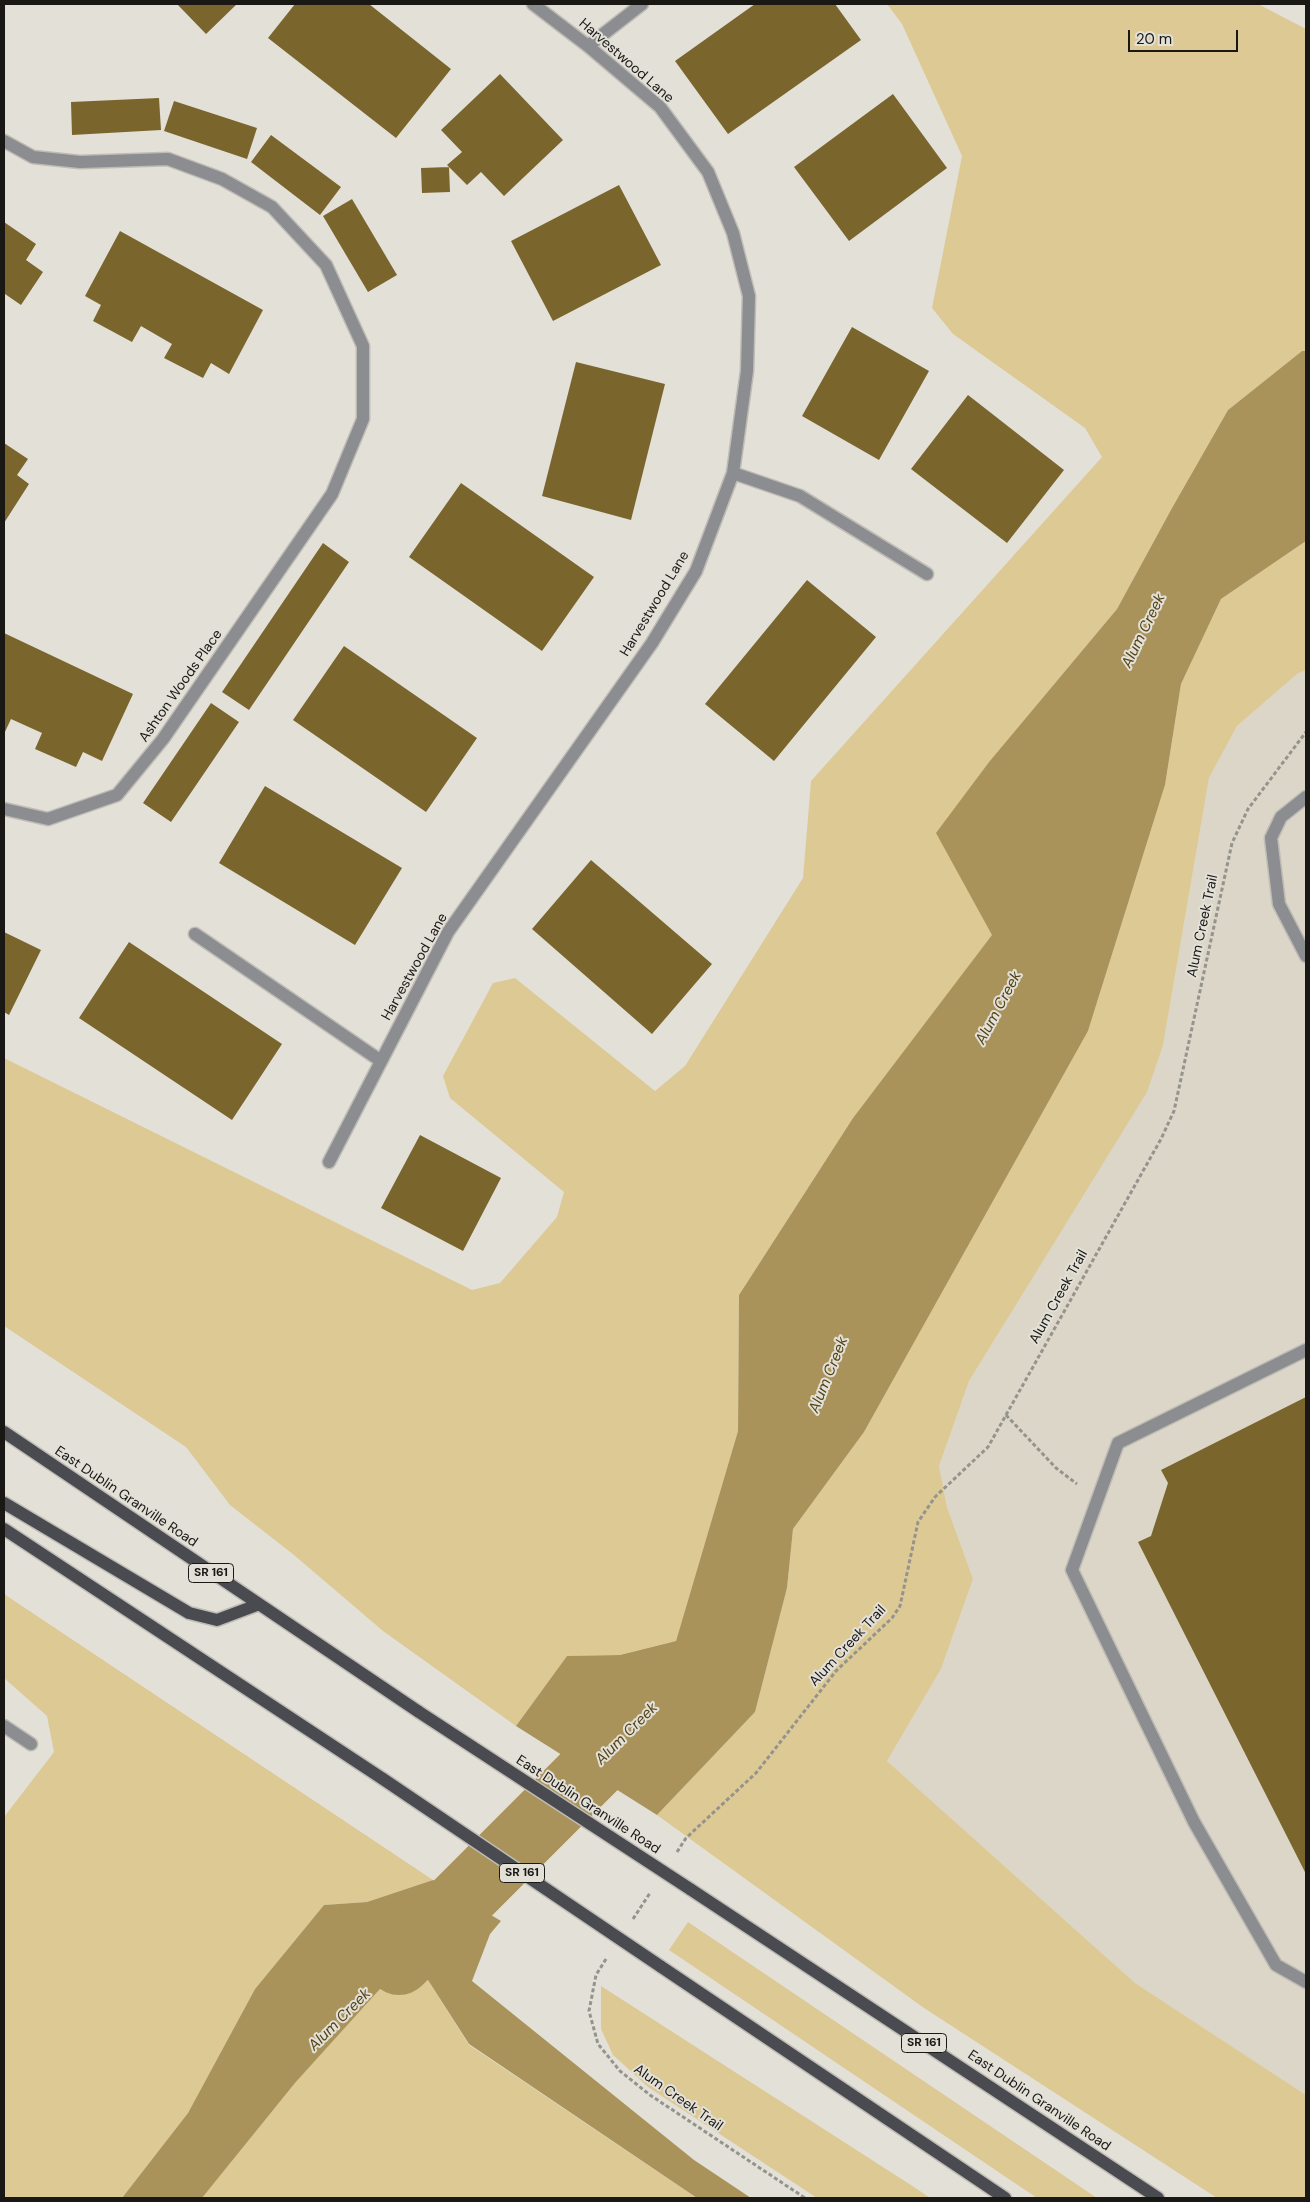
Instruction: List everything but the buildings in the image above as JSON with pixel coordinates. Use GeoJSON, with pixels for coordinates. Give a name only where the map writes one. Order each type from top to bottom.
{"type":"FeatureCollection","features":[{"type":"Feature","properties":{"kind":"main road","name":"East Dublin Granville Road"},"geometry":{"type":"LineString","coordinates":[[4,1432],[257,1605],[418,1712],[1158,2198]]}},
{"type":"Feature","properties":{"kind":"main road"},"geometry":{"type":"LineString","coordinates":[[4,1503],[189,1613],[217,1620],[257,1605]]}},
{"type":"Feature","properties":{"kind":"main road","name":"SR 161"},"geometry":{"type":"LineString","coordinates":[[4,1529],[383,1780],[1005,2198]]}},
{"type":"Feature","properties":{"kind":"street","name":"Harvestwood Lane"},"geometry":{"type":"LineString","coordinates":[[329,1162],[448,932],[652,644],[696,570],[733,473],[747,371],[749,296],[733,233],[708,172],[660,107],[588,46],[533,4]]}},
{"type":"Feature","properties":{"kind":"street"},"geometry":{"type":"LineString","coordinates":[[588,46],[642,4]]}},
{"type":"Feature","properties":{"kind":"street","name":"Ashton Woods Place"},"geometry":{"type":"LineString","coordinates":[[4,141],[33,157],[80,162],[168,159],[222,179],[272,208],[326,265],[363,346],[362,419],[332,494],[163,739],[117,795],[48,819],[4,809]]}},
{"type":"Feature","properties":{"kind":"street"},"geometry":{"type":"LineString","coordinates":[[733,473],[800,496],[927,574]]}},
{"type":"Feature","properties":{"kind":"street"},"geometry":{"type":"LineString","coordinates":[[1306,797],[1281,817],[1271,838],[1279,904],[1306,956]]}},
{"type":"Feature","properties":{"kind":"street"},"geometry":{"type":"LineString","coordinates":[[195,934],[381,1061]]}},
{"type":"Feature","properties":{"kind":"street"},"geometry":{"type":"LineString","coordinates":[[1306,1350],[1118,1443],[1072,1570],[1199,1830],[1276,1965],[1306,1982]]}},
{"type":"Feature","properties":{"kind":"street"},"geometry":{"type":"LineString","coordinates":[[4,1726],[31,1744]]}},
{"type":"Feature","properties":{"kind":"path","name":"Alum Creek Trail"},"geometry":{"type":"LineString","coordinates":[[676,1854],[686,1838],[756,1773],[836,1671],[892,1618],[900,1606],[918,1522],[935,1496],[988,1447],[1161,1139],[1174,1111],[1232,842],[1248,809],[1306,732]]}},
{"type":"Feature","properties":{"kind":"path"},"geometry":{"type":"LineString","coordinates":[[1006,1415],[1056,1468],[1098,1499]]}},
{"type":"Feature","properties":{"kind":"path"},"geometry":{"type":"LineString","coordinates":[[628,1926],[654,1886]]}},
{"type":"Feature","properties":{"kind":"path","name":"Alum Creek Trail"},"geometry":{"type":"LineString","coordinates":[[606,1959],[596,1975],[589,2012],[598,2044],[620,2071],[650,2095],[805,2198]]}},
{"type":"Feature","properties":{"kind":"shaded area"},"geometry":{"type":"Polygon","coordinates":[[[887,4],[1258,4],[1306,29],[1306,351],[1302,351],[1228,410],[1117,609],[989,762],[937,833],[993,935],[853,1118],[739,1295],[738,1431],[676,1641],[620,1655],[567,1656],[516,1726],[383,1631],[294,1555],[230,1505],[186,1447],[4,1326],[4,1058],[472,1290],[500,1283],[557,1217],[564,1192],[450,1098],[443,1076],[493,983],[515,978],[655,1091],[685,1066],[803,878],[811,781],[1102,457],[1085,428],[953,334],[932,308],[962,156],[902,24],[887,4]]]}},
{"type":"Feature","properties":{"kind":"shaded area"},"geometry":{"type":"Polygon","coordinates":[[[1306,541],[1306,670],[1297,674],[1237,726],[1209,778],[1163,1045],[1147,1092],[969,1381],[939,1466],[947,1507],[973,1579],[941,1669],[887,1761],[1135,1983],[1306,2095],[1306,2198],[1217,2198],[924,2008],[657,1815],[755,1712],[787,1588],[793,1529],[864,1432],[1088,1031],[1165,785],[1181,684],[1221,599],[1306,541]]]}},
{"type":"Feature","properties":{"kind":"shaded area"},"geometry":{"type":"Polygon","coordinates":[[[1306,670],[1306,2095],[1135,1983],[887,1761],[941,1669],[973,1579],[947,1507],[939,1466],[969,1381],[1021,1296],[1163,1045],[1209,778],[1237,726],[1297,674],[1306,670]]]}},
{"type":"Feature","properties":{"kind":"shaded area"},"geometry":{"type":"Polygon","coordinates":[[[4,1594],[433,1880],[367,1902],[324,1905],[255,1989],[188,2113],[122,2198],[4,2198],[4,1817],[54,1752],[47,1716],[4,1678],[4,1594]]]}},
{"type":"Feature","properties":{"kind":"shaded area"},"geometry":{"type":"Polygon","coordinates":[[[688,1922],[1097,2198],[1037,2198],[669,1950],[688,1922]]]}},
{"type":"Feature","properties":{"kind":"shaded area"},"geometry":{"type":"Polygon","coordinates":[[[428,1980],[469,2045],[697,2198],[202,2198],[295,2083],[380,1989],[428,1980]]]}},
{"type":"Feature","properties":{"kind":"shaded area"},"geometry":{"type":"Polygon","coordinates":[[[601,1986],[930,2198],[817,2198],[648,2087],[613,2055],[601,2029],[601,1986]]]}},
{"type":"Feature","properties":{"kind":"water"},"geometry":{"type":"Polygon","coordinates":[[[1302,351],[1306,351],[1306,541],[1221,599],[1181,684],[1165,785],[1088,1031],[864,1432],[793,1529],[787,1588],[755,1712],[657,1815],[516,1726],[567,1656],[620,1655],[676,1641],[738,1431],[739,1295],[853,1118],[992,935],[936,833],[989,762],[1117,609],[1228,410],[1302,351]]]}},
{"type":"Feature","properties":{"kind":"water"},"geometry":{"type":"Polygon","coordinates":[[[433,1880],[501,1921],[490,1934],[472,1981],[694,2160],[751,2198],[697,2198],[469,2044],[428,1980],[380,1989],[295,2083],[202,2198],[122,2198],[188,2113],[255,1989],[324,1905],[367,1902],[433,1880]]]}},
{"type":"Feature","properties":{"kind":"waterway","name":"Alum Creek"},"geometry":{"type":"LineString","coordinates":[[399,1962],[654,1707]]}}]}
